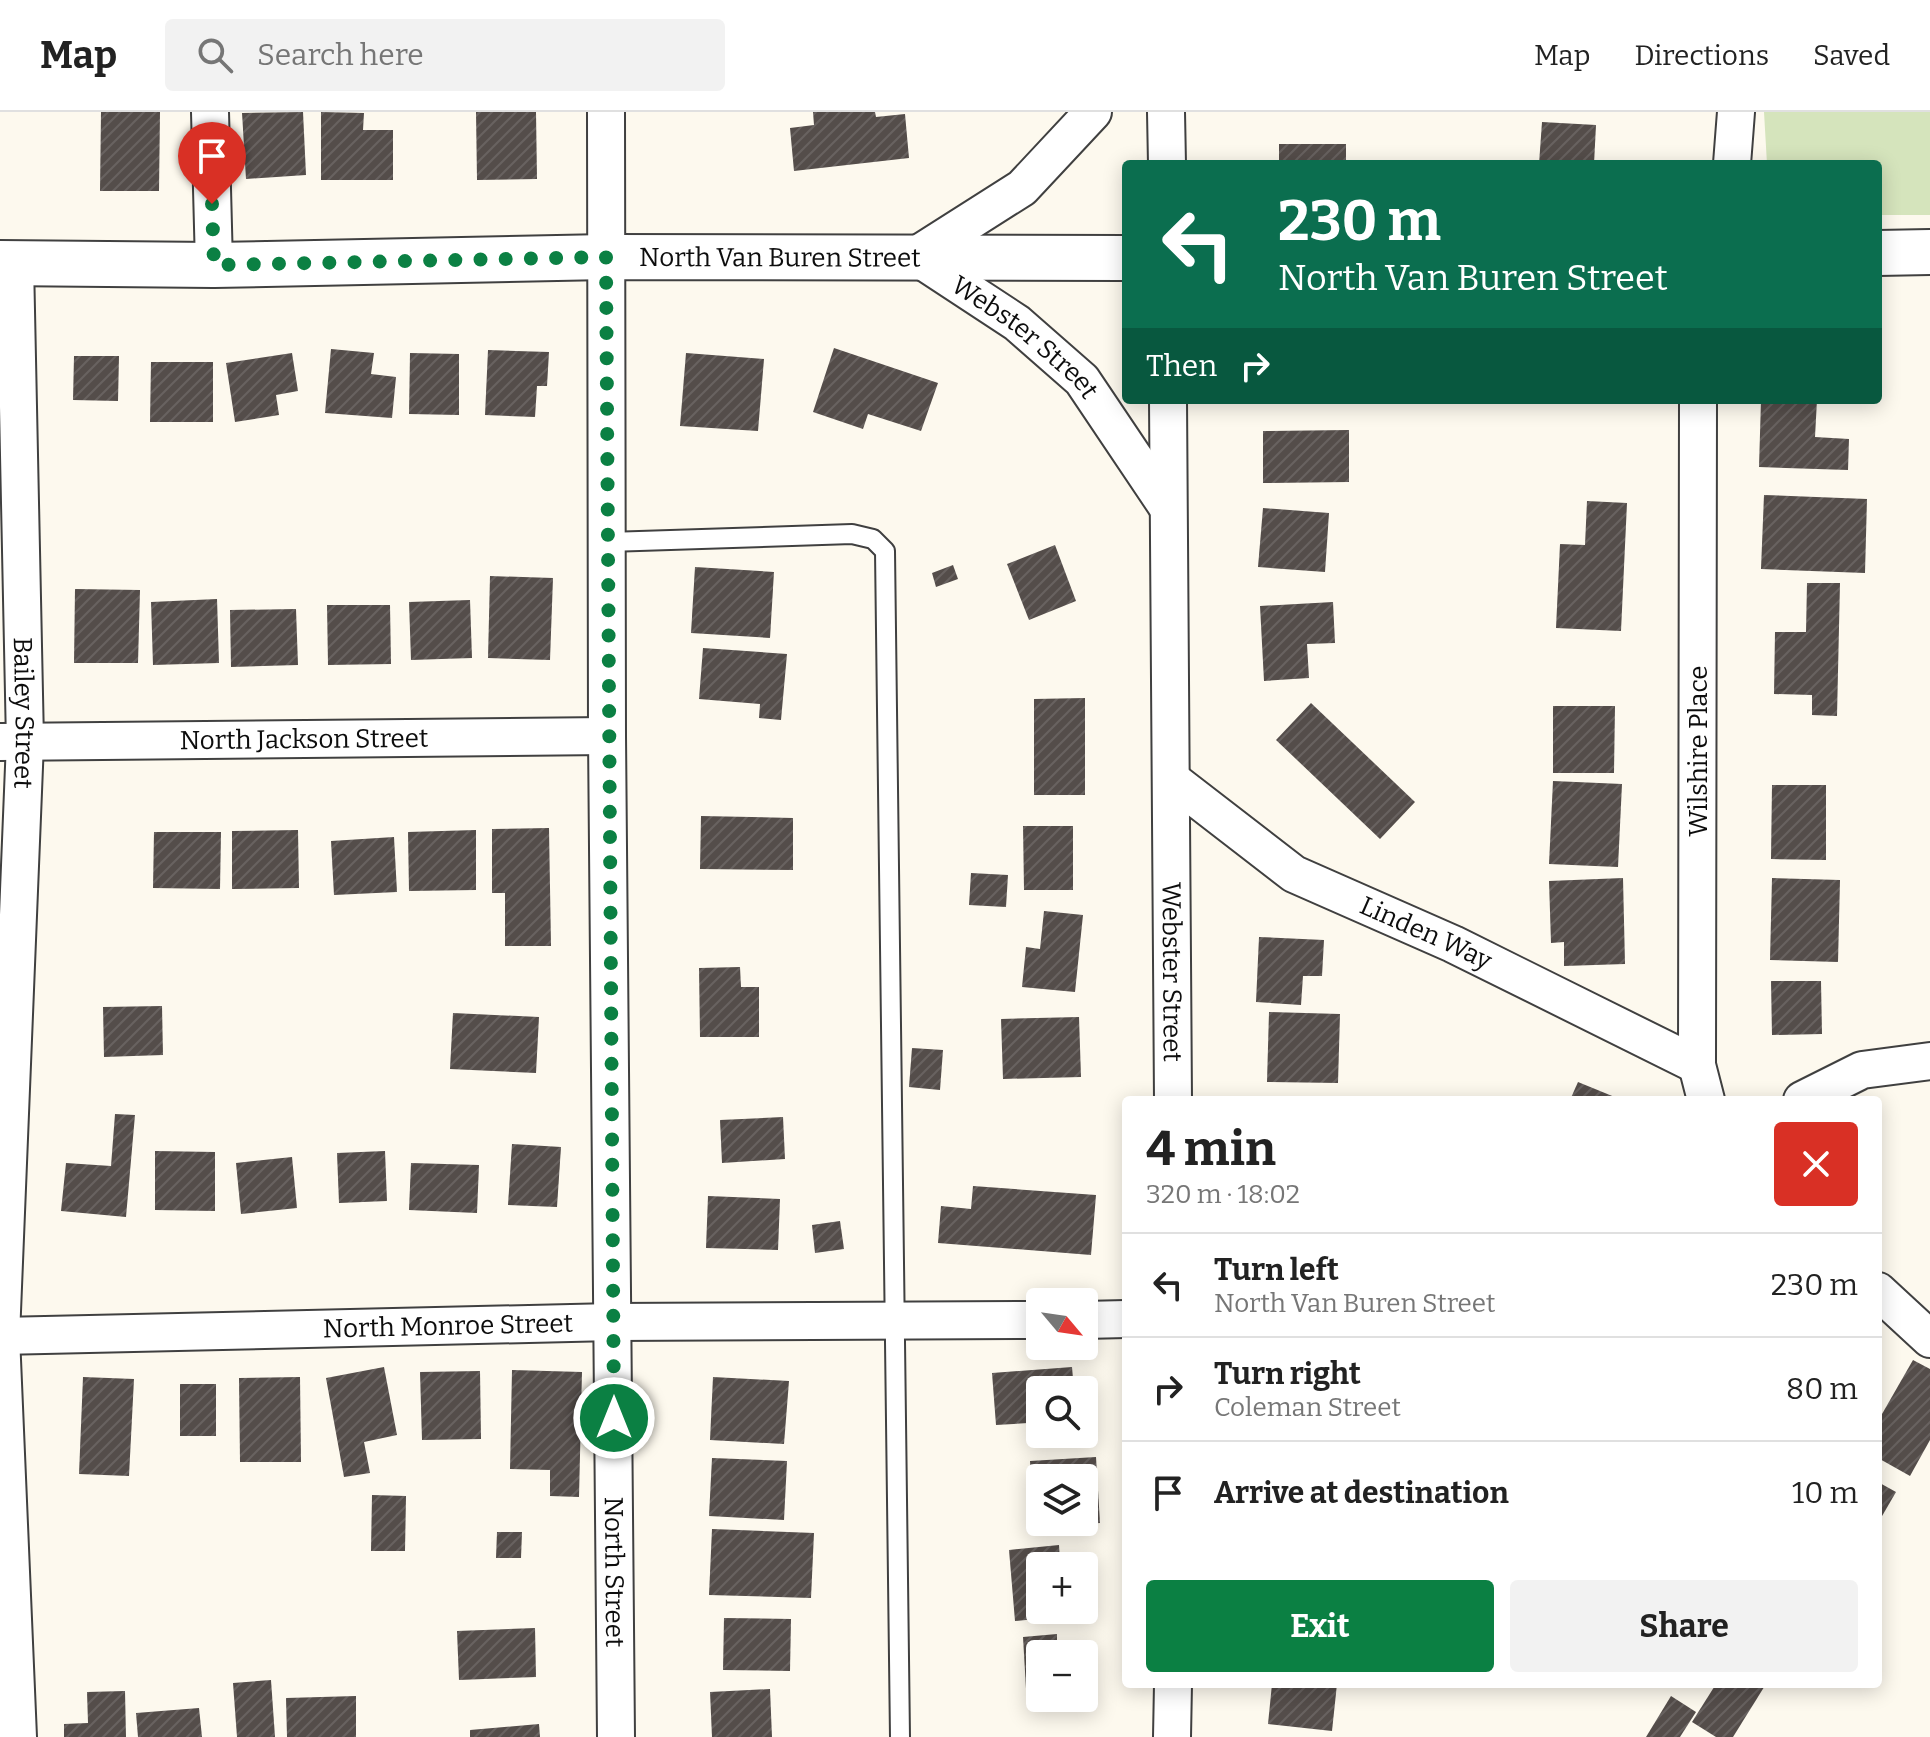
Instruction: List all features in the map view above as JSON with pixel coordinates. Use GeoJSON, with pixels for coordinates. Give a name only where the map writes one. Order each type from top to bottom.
{"type":"FeatureCollection","features":[{"type":"Feature","properties":{"kind":"street"},"geometry":{"type":"LineString","coordinates":[[210,112],[214,265]]}},
{"type":"Feature","properties":{"kind":"street","name":"North Street"},"geometry":{"type":"LineString","coordinates":[[606,112],[607,736],[616,1737]]}},
{"type":"Feature","properties":{"kind":"street"},"geometry":{"type":"LineString","coordinates":[[915,256],[1022,188],[1093,112]]}},
{"type":"Feature","properties":{"kind":"street"},"geometry":{"type":"LineString","coordinates":[[1166,112],[1167,160]]}},
{"type":"Feature","properties":{"kind":"street"},"geometry":{"type":"LineString","coordinates":[[1732,160],[1736,112]]}},
{"type":"Feature","properties":{"kind":"street"},"geometry":{"type":"LineString","coordinates":[[1882,253],[1930,252]]}},
{"type":"Feature","properties":{"kind":"street","name":"Webster Street"},"geometry":{"type":"LineString","coordinates":[[915,256],[1017,323],[1082,380],[1168,508]]}},
{"type":"Feature","properties":{"kind":"street","name":"North Van Buren Street"},"geometry":{"type":"LineString","coordinates":[[7,263],[214,265],[606,257],[1122,258]]}},
{"type":"Feature","properties":{"kind":"street","name":"Bailey Street"},"geometry":{"type":"LineString","coordinates":[[7,263],[13,742],[0,1336],[18,1737]]}},
{"type":"Feature","properties":{"kind":"street","name":"Webster Street"},"geometry":{"type":"LineString","coordinates":[[1168,404],[1173,1096]]}},
{"type":"Feature","properties":{"kind":"street","name":"Wilshire Place"},"geometry":{"type":"LineString","coordinates":[[1698,404],[1697,1065],[1705,1096]]}},
{"type":"Feature","properties":{"kind":"street","name":"North Jackson Street"},"geometry":{"type":"LineString","coordinates":[[13,742],[607,736]]}},
{"type":"Feature","properties":{"kind":"street","name":"Linden Way"},"geometry":{"type":"LineString","coordinates":[[1171,779],[1294,874],[1453,944],[1697,1065]]}},
{"type":"Feature","properties":{"kind":"street"},"geometry":{"type":"LineString","coordinates":[[1810,1096],[1862,1070],[1930,1061]]}},
{"type":"Feature","properties":{"kind":"street"},"geometry":{"type":"LineString","coordinates":[[1882,1295],[1930,1339]]}},
{"type":"Feature","properties":{"kind":"street"},"geometry":{"type":"LineString","coordinates":[[1098,1320],[1122,1319]]}},
{"type":"Feature","properties":{"kind":"street","name":"North Monroe Street"},"geometry":{"type":"LineString","coordinates":[[0,1336],[613,1322],[1026,1320]]}},
{"type":"Feature","properties":{"kind":"street"},"geometry":{"type":"LineString","coordinates":[[1172,1737],[1173,1688]]}},
{"type":"Feature","properties":{"kind":"lane"},"geometry":{"type":"LineString","coordinates":[[608,542],[852,534],[873,539],[885,551],[900,1737]]}},
{"type":"Feature","properties":{"kind":"green space"},"geometry":{"type":"Polygon","coordinates":[[[1764,112],[1930,112],[1930,215],[1882,215],[1882,160],[1767,160],[1764,112]]]}},
{"type":"Feature","properties":{"kind":"building"},"geometry":{"type":"Polygon","coordinates":[[[101,112],[160,112],[159,191],[100,191],[101,112]]]}},
{"type":"Feature","properties":{"kind":"building"},"geometry":{"type":"Polygon","coordinates":[[[303,112],[306,175],[246,179],[242,113],[303,112]]]}},
{"type":"Feature","properties":{"kind":"building"},"geometry":{"type":"Polygon","coordinates":[[[321,112],[364,113],[363,130],[393,130],[393,180],[321,180],[321,112]]]}},
{"type":"Feature","properties":{"kind":"building"},"geometry":{"type":"Polygon","coordinates":[[[476,112],[536,112],[537,179],[477,180],[476,112]]]}},
{"type":"Feature","properties":{"kind":"building"},"geometry":{"type":"Polygon","coordinates":[[[813,112],[875,112],[876,117],[905,114],[909,158],[794,171],[790,128],[814,125],[813,112]]]}},
{"type":"Feature","properties":{"kind":"building"},"geometry":{"type":"Polygon","coordinates":[[[1542,122],[1596,125],[1594,160],[1539,160],[1542,122]]]}},
{"type":"Feature","properties":{"kind":"building"},"geometry":{"type":"Polygon","coordinates":[[[1279,144],[1346,144],[1346,160],[1279,160],[1279,144]]]}},
{"type":"Feature","properties":{"kind":"building"},"geometry":{"type":"Polygon","coordinates":[[[834,348],[938,383],[921,431],[868,414],[863,429],[813,412],[834,348]]]}},
{"type":"Feature","properties":{"kind":"building"},"geometry":{"type":"Polygon","coordinates":[[[331,349],[374,353],[371,374],[396,377],[392,418],[325,413],[331,349]]]}},
{"type":"Feature","properties":{"kind":"building"},"geometry":{"type":"Polygon","coordinates":[[[488,350],[549,352],[547,386],[537,386],[535,417],[485,415],[488,350]]]}},
{"type":"Feature","properties":{"kind":"building"},"geometry":{"type":"Polygon","coordinates":[[[292,353],[298,391],[276,395],[279,415],[235,422],[226,363],[292,353]]]}},
{"type":"Feature","properties":{"kind":"building"},"geometry":{"type":"Polygon","coordinates":[[[410,353],[459,354],[459,415],[409,414],[410,353]]]}},
{"type":"Feature","properties":{"kind":"building"},"geometry":{"type":"Polygon","coordinates":[[[686,353],[764,359],[758,431],[680,426],[686,353]]]}},
{"type":"Feature","properties":{"kind":"building"},"geometry":{"type":"Polygon","coordinates":[[[74,356],[119,356],[118,401],[73,400],[74,356]]]}},
{"type":"Feature","properties":{"kind":"building"},"geometry":{"type":"Polygon","coordinates":[[[151,362],[213,362],[213,422],[150,422],[151,362]]]}},
{"type":"Feature","properties":{"kind":"building"},"geometry":{"type":"Polygon","coordinates":[[[1761,404],[1817,404],[1815,437],[1849,439],[1848,470],[1759,467],[1761,404]]]}},
{"type":"Feature","properties":{"kind":"building"},"geometry":{"type":"Polygon","coordinates":[[[1349,430],[1349,482],[1263,483],[1263,431],[1349,430]]]}},
{"type":"Feature","properties":{"kind":"building"},"geometry":{"type":"Polygon","coordinates":[[[1764,495],[1867,499],[1865,573],[1761,569],[1764,495]]]}},
{"type":"Feature","properties":{"kind":"building"},"geometry":{"type":"Polygon","coordinates":[[[1587,501],[1627,503],[1621,631],[1556,628],[1560,544],[1585,545],[1587,501]]]}},
{"type":"Feature","properties":{"kind":"building"},"geometry":{"type":"Polygon","coordinates":[[[1263,508],[1329,513],[1325,572],[1258,567],[1263,508]]]}},
{"type":"Feature","properties":{"kind":"building"},"geometry":{"type":"Polygon","coordinates":[[[1055,545],[1076,601],[1029,620],[1007,564],[1055,545]]]}},
{"type":"Feature","properties":{"kind":"building"},"geometry":{"type":"Polygon","coordinates":[[[953,565],[958,579],[936,587],[932,573],[953,565]]]}},
{"type":"Feature","properties":{"kind":"building"},"geometry":{"type":"Polygon","coordinates":[[[695,567],[774,572],[770,638],[691,633],[695,567]]]}},
{"type":"Feature","properties":{"kind":"building"},"geometry":{"type":"Polygon","coordinates":[[[490,576],[553,578],[550,660],[488,658],[490,576]]]}},
{"type":"Feature","properties":{"kind":"building"},"geometry":{"type":"Polygon","coordinates":[[[1807,583],[1840,583],[1837,716],[1812,715],[1812,695],[1774,694],[1775,632],[1806,632],[1807,583]]]}},
{"type":"Feature","properties":{"kind":"building"},"geometry":{"type":"Polygon","coordinates":[[[75,589],[140,590],[138,663],[74,663],[75,589]]]}},
{"type":"Feature","properties":{"kind":"building"},"geometry":{"type":"Polygon","coordinates":[[[217,599],[219,663],[153,665],[151,602],[217,599]]]}},
{"type":"Feature","properties":{"kind":"building"},"geometry":{"type":"Polygon","coordinates":[[[470,600],[472,658],[411,660],[409,602],[470,600]]]}},
{"type":"Feature","properties":{"kind":"building"},"geometry":{"type":"Polygon","coordinates":[[[1333,602],[1335,643],[1307,644],[1309,678],[1264,681],[1260,606],[1333,602]]]}},
{"type":"Feature","properties":{"kind":"building"},"geometry":{"type":"Polygon","coordinates":[[[327,605],[390,605],[391,664],[328,665],[327,605]]]}},
{"type":"Feature","properties":{"kind":"building"},"geometry":{"type":"Polygon","coordinates":[[[296,609],[298,665],[231,667],[230,610],[296,609]]]}},
{"type":"Feature","properties":{"kind":"building"},"geometry":{"type":"Polygon","coordinates":[[[703,648],[787,654],[781,720],[759,718],[760,704],[699,699],[703,648]]]}},
{"type":"Feature","properties":{"kind":"building"},"geometry":{"type":"Polygon","coordinates":[[[1085,698],[1085,795],[1034,795],[1034,699],[1085,698]]]}},
{"type":"Feature","properties":{"kind":"building"},"geometry":{"type":"Polygon","coordinates":[[[1311,703],[1415,802],[1380,839],[1276,740],[1311,703]]]}},
{"type":"Feature","properties":{"kind":"building"},"geometry":{"type":"Polygon","coordinates":[[[1553,706],[1615,706],[1614,773],[1553,773],[1553,706]]]}},
{"type":"Feature","properties":{"kind":"building"},"geometry":{"type":"Polygon","coordinates":[[[1553,781],[1622,784],[1618,867],[1549,864],[1553,781]]]}},
{"type":"Feature","properties":{"kind":"building"},"geometry":{"type":"Polygon","coordinates":[[[1772,785],[1826,785],[1826,860],[1771,859],[1772,785]]]}},
{"type":"Feature","properties":{"kind":"building"},"geometry":{"type":"Polygon","coordinates":[[[701,816],[793,818],[793,870],[700,869],[701,816]]]}},
{"type":"Feature","properties":{"kind":"building"},"geometry":{"type":"Polygon","coordinates":[[[1023,826],[1073,826],[1073,890],[1024,890],[1023,826]]]}},
{"type":"Feature","properties":{"kind":"building"},"geometry":{"type":"Polygon","coordinates":[[[549,828],[551,946],[505,946],[505,893],[492,893],[492,829],[549,828]]]}},
{"type":"Feature","properties":{"kind":"building"},"geometry":{"type":"Polygon","coordinates":[[[298,830],[299,888],[232,889],[232,831],[298,830]]]}},
{"type":"Feature","properties":{"kind":"building"},"geometry":{"type":"Polygon","coordinates":[[[476,830],[476,890],[409,891],[408,832],[476,830]]]}},
{"type":"Feature","properties":{"kind":"building"},"geometry":{"type":"Polygon","coordinates":[[[154,832],[221,832],[220,889],[153,888],[154,832]]]}},
{"type":"Feature","properties":{"kind":"building"},"geometry":{"type":"Polygon","coordinates":[[[394,837],[397,892],[334,895],[331,841],[394,837]]]}},
{"type":"Feature","properties":{"kind":"building"},"geometry":{"type":"Polygon","coordinates":[[[971,873],[1008,875],[1006,907],[969,905],[971,873]]]}},
{"type":"Feature","properties":{"kind":"building"},"geometry":{"type":"Polygon","coordinates":[[[1623,878],[1625,964],[1564,966],[1564,942],[1551,943],[1549,881],[1623,878]]]}},
{"type":"Feature","properties":{"kind":"building"},"geometry":{"type":"Polygon","coordinates":[[[1772,878],[1840,880],[1838,962],[1770,960],[1772,878]]]}},
{"type":"Feature","properties":{"kind":"building"},"geometry":{"type":"Polygon","coordinates":[[[1044,911],[1083,915],[1075,992],[1022,987],[1026,947],[1040,949],[1044,911]]]}},
{"type":"Feature","properties":{"kind":"building"},"geometry":{"type":"Polygon","coordinates":[[[1259,937],[1324,940],[1322,976],[1303,976],[1301,1005],[1256,1002],[1259,937]]]}},
{"type":"Feature","properties":{"kind":"building"},"geometry":{"type":"Polygon","coordinates":[[[740,967],[741,987],[759,987],[759,1037],[700,1037],[699,968],[740,967]]]}},
{"type":"Feature","properties":{"kind":"building"},"geometry":{"type":"Polygon","coordinates":[[[1771,981],[1821,981],[1822,1034],[1772,1035],[1771,981]]]}},
{"type":"Feature","properties":{"kind":"building"},"geometry":{"type":"Polygon","coordinates":[[[162,1006],[163,1055],[104,1057],[103,1007],[162,1006]]]}},
{"type":"Feature","properties":{"kind":"building"},"geometry":{"type":"Polygon","coordinates":[[[1269,1012],[1340,1014],[1338,1083],[1267,1082],[1269,1012]]]}},
{"type":"Feature","properties":{"kind":"building"},"geometry":{"type":"Polygon","coordinates":[[[453,1013],[539,1017],[536,1073],[450,1069],[453,1013]]]}},
{"type":"Feature","properties":{"kind":"building"},"geometry":{"type":"Polygon","coordinates":[[[1079,1017],[1081,1077],[1003,1079],[1001,1019],[1079,1017]]]}},
{"type":"Feature","properties":{"kind":"building"},"geometry":{"type":"Polygon","coordinates":[[[912,1048],[943,1050],[940,1090],[909,1087],[912,1048]]]}},
{"type":"Feature","properties":{"kind":"building"},"geometry":{"type":"Polygon","coordinates":[[[1578,1082],[1612,1096],[1572,1096],[1578,1082]]]}},
{"type":"Feature","properties":{"kind":"building"},"geometry":{"type":"Polygon","coordinates":[[[115,1114],[135,1115],[126,1217],[61,1211],[66,1163],[111,1166],[115,1114]]]}},
{"type":"Feature","properties":{"kind":"building"},"geometry":{"type":"Polygon","coordinates":[[[783,1117],[785,1159],[722,1163],[720,1120],[783,1117]]]}},
{"type":"Feature","properties":{"kind":"building"},"geometry":{"type":"Polygon","coordinates":[[[512,1144],[561,1147],[557,1207],[508,1205],[512,1144]]]}},
{"type":"Feature","properties":{"kind":"building"},"geometry":{"type":"Polygon","coordinates":[[[155,1151],[215,1152],[215,1211],[155,1210],[155,1151]]]}},
{"type":"Feature","properties":{"kind":"building"},"geometry":{"type":"Polygon","coordinates":[[[385,1151],[387,1201],[339,1203],[337,1153],[385,1151]]]}},
{"type":"Feature","properties":{"kind":"building"},"geometry":{"type":"Polygon","coordinates":[[[292,1157],[297,1208],[241,1214],[236,1163],[292,1157]]]}},
{"type":"Feature","properties":{"kind":"building"},"geometry":{"type":"Polygon","coordinates":[[[411,1163],[479,1165],[477,1213],[409,1210],[411,1163]]]}},
{"type":"Feature","properties":{"kind":"building"},"geometry":{"type":"Polygon","coordinates":[[[973,1186],[1096,1195],[1091,1255],[938,1243],[941,1206],[971,1209],[973,1186]]]}},
{"type":"Feature","properties":{"kind":"building"},"geometry":{"type":"Polygon","coordinates":[[[708,1196],[780,1199],[778,1250],[706,1248],[708,1196]]]}},
{"type":"Feature","properties":{"kind":"building"},"geometry":{"type":"Polygon","coordinates":[[[840,1221],[844,1249],[815,1253],[812,1225],[840,1221]]]}},
{"type":"Feature","properties":{"kind":"building"},"geometry":{"type":"Polygon","coordinates":[[[1913,1360],[1930,1369],[1930,1440],[1910,1476],[1882,1460],[1882,1414],[1913,1360]]]}},
{"type":"Feature","properties":{"kind":"building"},"geometry":{"type":"Polygon","coordinates":[[[384,1367],[397,1435],[364,1442],[370,1473],[344,1477],[326,1378],[384,1367]]]}},
{"type":"Feature","properties":{"kind":"building"},"geometry":{"type":"Polygon","coordinates":[[[1072,1367],[1073,1376],[1026,1376],[1026,1423],[996,1425],[992,1373],[1072,1367]]]}},
{"type":"Feature","properties":{"kind":"building"},"geometry":{"type":"Polygon","coordinates":[[[512,1370],[582,1372],[579,1497],[550,1496],[550,1470],[510,1469],[512,1370]]]}},
{"type":"Feature","properties":{"kind":"building"},"geometry":{"type":"Polygon","coordinates":[[[480,1371],[481,1439],[422,1440],[420,1372],[480,1371]]]}},
{"type":"Feature","properties":{"kind":"building"},"geometry":{"type":"Polygon","coordinates":[[[83,1377],[134,1379],[129,1476],[79,1474],[83,1377]]]}},
{"type":"Feature","properties":{"kind":"building"},"geometry":{"type":"Polygon","coordinates":[[[300,1377],[301,1462],[240,1462],[239,1378],[300,1377]]]}},
{"type":"Feature","properties":{"kind":"building"},"geometry":{"type":"Polygon","coordinates":[[[713,1377],[789,1381],[784,1444],[710,1440],[713,1377]]]}},
{"type":"Feature","properties":{"kind":"building"},"geometry":{"type":"Polygon","coordinates":[[[180,1384],[216,1384],[216,1436],[180,1436],[180,1384]]]}},
{"type":"Feature","properties":{"kind":"building"},"geometry":{"type":"Polygon","coordinates":[[[1096,1457],[1096,1464],[1030,1464],[1030,1461],[1096,1457]]]}},
{"type":"Feature","properties":{"kind":"building"},"geometry":{"type":"Polygon","coordinates":[[[712,1458],[787,1461],[784,1520],[709,1516],[712,1458]]]}},
{"type":"Feature","properties":{"kind":"building"},"geometry":{"type":"Polygon","coordinates":[[[1882,1484],[1896,1492],[1882,1516],[1882,1484]]]}},
{"type":"Feature","properties":{"kind":"building"},"geometry":{"type":"Polygon","coordinates":[[[372,1495],[406,1496],[405,1551],[371,1551],[372,1495]]]}},
{"type":"Feature","properties":{"kind":"building"},"geometry":{"type":"Polygon","coordinates":[[[712,1529],[814,1533],[811,1598],[709,1595],[712,1529]]]}},
{"type":"Feature","properties":{"kind":"building"},"geometry":{"type":"Polygon","coordinates":[[[497,1532],[522,1532],[521,1558],[496,1558],[497,1532]]]}},
{"type":"Feature","properties":{"kind":"building"},"geometry":{"type":"Polygon","coordinates":[[[1059,1545],[1059,1552],[1026,1552],[1026,1620],[1015,1621],[1009,1550],[1059,1545]]]}},
{"type":"Feature","properties":{"kind":"building"},"geometry":{"type":"Polygon","coordinates":[[[724,1618],[791,1619],[790,1671],[723,1670],[724,1618]]]}},
{"type":"Feature","properties":{"kind":"building"},"geometry":{"type":"Polygon","coordinates":[[[535,1628],[536,1677],[459,1680],[457,1631],[535,1628]]]}},
{"type":"Feature","properties":{"kind":"building"},"geometry":{"type":"Polygon","coordinates":[[[1057,1634],[1057,1640],[1026,1640],[1026,1689],[1023,1637],[1057,1634]]]}},
{"type":"Feature","properties":{"kind":"building"},"geometry":{"type":"Polygon","coordinates":[[[271,1680],[275,1737],[237,1737],[233,1683],[271,1680]]]}},
{"type":"Feature","properties":{"kind":"building"},"geometry":{"type":"Polygon","coordinates":[[[1272,1688],[1337,1688],[1332,1731],[1268,1724],[1272,1688]]]}},
{"type":"Feature","properties":{"kind":"building"},"geometry":{"type":"Polygon","coordinates":[[[1713,1688],[1764,1688],[1733,1737],[1716,1737],[1692,1722],[1713,1688]]]}},
{"type":"Feature","properties":{"kind":"building"},"geometry":{"type":"Polygon","coordinates":[[[770,1689],[772,1737],[712,1737],[710,1692],[770,1689]]]}},
{"type":"Feature","properties":{"kind":"building"},"geometry":{"type":"Polygon","coordinates":[[[125,1691],[126,1737],[64,1737],[64,1724],[88,1723],[87,1692],[125,1691]]]}},
{"type":"Feature","properties":{"kind":"building"},"geometry":{"type":"Polygon","coordinates":[[[356,1696],[356,1737],[287,1737],[286,1698],[356,1696]]]}},
{"type":"Feature","properties":{"kind":"building"},"geometry":{"type":"Polygon","coordinates":[[[1671,1696],[1696,1712],[1680,1737],[1646,1737],[1671,1696]]]}},
{"type":"Feature","properties":{"kind":"building"},"geometry":{"type":"Polygon","coordinates":[[[199,1708],[202,1737],[138,1737],[136,1713],[199,1708]]]}},
{"type":"Feature","properties":{"kind":"building"},"geometry":{"type":"Polygon","coordinates":[[[539,1724],[540,1737],[470,1737],[470,1730],[539,1724]]]}},
{"type":"Feature","properties":{"kind":"route"},"geometry":{"type":"LineString","coordinates":[[212,204],[214,265],[606,257],[614,1418]]}}]}
